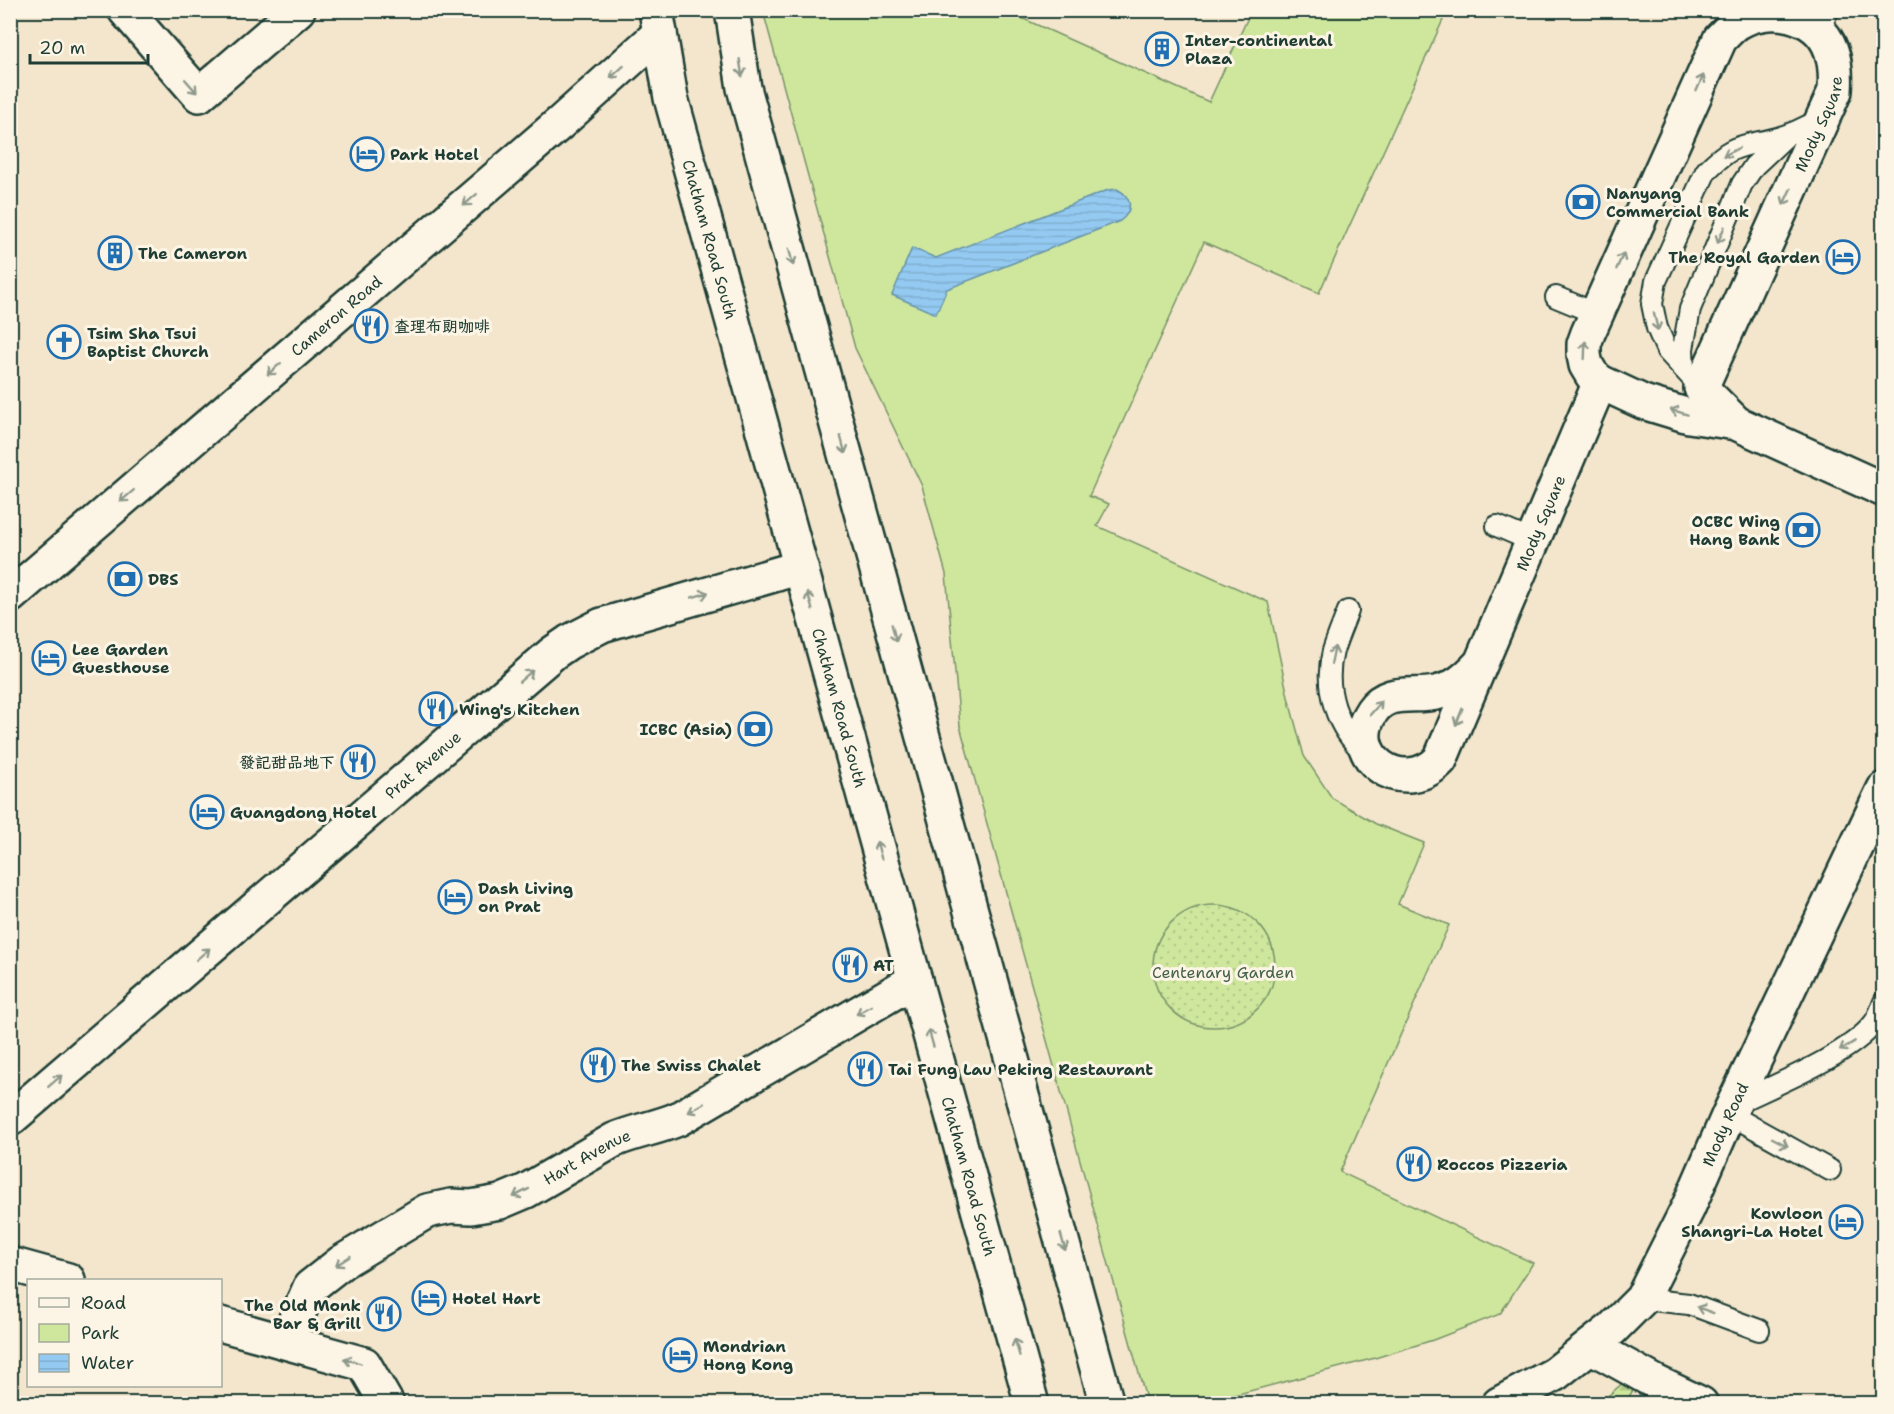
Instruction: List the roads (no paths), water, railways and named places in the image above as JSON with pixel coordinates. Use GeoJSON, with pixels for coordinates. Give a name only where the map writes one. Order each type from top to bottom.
{"type":"FeatureCollection","features":[{"type":"Feature","properties":{"kind":"street"},"geometry":{"type":"LineString","coordinates":[[125,10],[199,95],[298,10]]}},
{"type":"Feature","properties":{"kind":"street"},"geometry":{"type":"LineString","coordinates":[[732,10],[744,88],[1107,1404]]}},
{"type":"Feature","properties":{"kind":"street","name":"Mody Square"},"geometry":{"type":"LineString","coordinates":[[1481,663],[1469,676],[1438,693],[1393,695],[1374,709],[1367,720],[1364,732],[1368,752],[1374,761],[1382,769],[1402,776],[1423,773],[1432,768],[1445,750],[1600,382],[1586,365],[1584,344],[1720,39],[1736,23],[1756,14],[1779,12],[1824,21],[1837,70],[1835,91],[1693,379]]}},
{"type":"Feature","properties":{"kind":"street","name":"Chatham Road South"},"geometry":{"type":"LineString","coordinates":[[665,18],[671,98],[1032,1404]]}},
{"type":"Feature","properties":{"kind":"street","name":"Cameron Road"},"geometry":{"type":"LineString","coordinates":[[10,596],[541,139],[665,18]]}},
{"type":"Feature","properties":{"kind":"street"},"geometry":{"type":"LineString","coordinates":[[1693,379],[1736,423]]}},
{"type":"Feature","properties":{"kind":"street"},"geometry":{"type":"LineString","coordinates":[[1600,382],[1643,402],[1680,413],[1736,423],[1884,490]]}},
{"type":"Feature","properties":{"kind":"street","name":"Prat Avenue"},"geometry":{"type":"LineString","coordinates":[[10,1119],[553,653],[602,625],[801,567]]}},
{"type":"Feature","properties":{"kind":"street","name":"Mody Road"},"geometry":{"type":"LineString","coordinates":[[1499,1404],[1555,1374],[1592,1347],[1642,1299],[1688,1208],[1732,1109],[1884,789]]}},
{"type":"Feature","properties":{"kind":"street","name":"Hart Avenue"},"geometry":{"type":"LineString","coordinates":[[286,1342],[310,1287],[342,1262],[415,1218],[438,1208],[471,1207],[500,1202],[526,1191],[614,1140],[678,1119],[915,980]]}},
{"type":"Feature","properties":{"kind":"street"},"geometry":{"type":"LineString","coordinates":[[10,1264],[61,1279]]}},
{"type":"Feature","properties":{"kind":"street"},"geometry":{"type":"LineString","coordinates":[[222,1325],[364,1364],[387,1404]]}},
{"type":"Feature","properties":{"kind":"street"},"geometry":{"type":"LineString","coordinates":[[1592,1347],[1701,1404]]}},
{"type":"Feature","properties":{"kind":"lane"},"geometry":{"type":"LineString","coordinates":[[1693,379],[1667,351],[1657,328],[1652,304],[1656,281],[1706,171],[1733,149],[1787,135],[1806,128],[1824,117]]}},
{"type":"Feature","properties":{"kind":"lane"},"geometry":{"type":"LineString","coordinates":[[1693,379],[1683,349],[1690,309],[1742,184],[1754,166],[1787,135]]}},
{"type":"Feature","properties":{"kind":"lane"},"geometry":{"type":"LineString","coordinates":[[1556,297],[1596,314]]}},
{"type":"Feature","properties":{"kind":"lane"},"geometry":{"type":"LineString","coordinates":[[1497,526],[1532,541]]}},
{"type":"Feature","properties":{"kind":"lane"},"geometry":{"type":"LineString","coordinates":[[1348,611],[1332,652],[1330,678],[1333,702],[1341,725],[1356,745],[1374,761]]}},
{"type":"Feature","properties":{"kind":"lane"},"geometry":{"type":"LineString","coordinates":[[1732,1109],[1857,1041],[1874,1023],[1884,1002]]}},
{"type":"Feature","properties":{"kind":"lane"},"geometry":{"type":"LineString","coordinates":[[1732,1109],[1830,1170]]}},
{"type":"Feature","properties":{"kind":"lane"},"geometry":{"type":"LineString","coordinates":[[1642,1299],[1689,1304],[1759,1330]]}},
{"type":"Feature","properties":{"kind":"water"},"geometry":{"type":"Polygon","coordinates":[[[1117,189],[1126,196],[1129,204],[1128,212],[1120,221],[947,289],[936,314],[892,295],[912,248],[936,258],[1108,190],[1117,189]]]}},
{"type":"Feature","properties":{"kind":"place","name":"Inter-continental Plaza"},"geometry":{"type":"Point","coordinates":[1162,49]}},
{"type":"Feature","properties":{"kind":"place","name":"Park Hotel"},"geometry":{"type":"Point","coordinates":[367,154]}},
{"type":"Feature","properties":{"kind":"place","name":"Nanyang Commercial Bank"},"geometry":{"type":"Point","coordinates":[1583,202]}},
{"type":"Feature","properties":{"kind":"place","name":"The Cameron"},"geometry":{"type":"Point","coordinates":[115,253]}},
{"type":"Feature","properties":{"kind":"place","name":"The Royal Garden"},"geometry":{"type":"Point","coordinates":[1843,257]}},
{"type":"Feature","properties":{"kind":"place","name":"查理布朗咖啡"},"geometry":{"type":"Point","coordinates":[371,326]}},
{"type":"Feature","properties":{"kind":"place","name":"Tsim Sha Tsui Baptist Church"},"geometry":{"type":"Point","coordinates":[64,342]}},
{"type":"Feature","properties":{"kind":"place","name":"OCBC Wing Hang Bank"},"geometry":{"type":"Point","coordinates":[1803,530]}},
{"type":"Feature","properties":{"kind":"place","name":"DBS"},"geometry":{"type":"Point","coordinates":[125,579]}},
{"type":"Feature","properties":{"kind":"place","name":"Lee Garden Guesthouse"},"geometry":{"type":"Point","coordinates":[49,658]}},
{"type":"Feature","properties":{"kind":"place","name":"Wing's Kitchen"},"geometry":{"type":"Point","coordinates":[436,709]}},
{"type":"Feature","properties":{"kind":"place","name":"ICBC (Asia)"},"geometry":{"type":"Point","coordinates":[755,729]}},
{"type":"Feature","properties":{"kind":"place","name":"發記甜品地下"},"geometry":{"type":"Point","coordinates":[358,762]}},
{"type":"Feature","properties":{"kind":"place","name":"Guangdong Hotel"},"geometry":{"type":"Point","coordinates":[207,812]}},
{"type":"Feature","properties":{"kind":"place","name":"Dash Living on Prat"},"geometry":{"type":"Point","coordinates":[455,897]}},
{"type":"Feature","properties":{"kind":"place","name":"AT"},"geometry":{"type":"Point","coordinates":[850,965]}},
{"type":"Feature","properties":{"kind":"place","name":"The Swiss Chalet"},"geometry":{"type":"Point","coordinates":[598,1065]}},
{"type":"Feature","properties":{"kind":"place","name":"Tai Fung Lau Peking Restaurant"},"geometry":{"type":"Point","coordinates":[865,1069]}},
{"type":"Feature","properties":{"kind":"place","name":"Roccos Pizzeria"},"geometry":{"type":"Point","coordinates":[1414,1164]}},
{"type":"Feature","properties":{"kind":"place","name":"Kowloon Shangri-La Hotel"},"geometry":{"type":"Point","coordinates":[1846,1222]}},
{"type":"Feature","properties":{"kind":"place","name":"Hotel Hart"},"geometry":{"type":"Point","coordinates":[429,1298]}},
{"type":"Feature","properties":{"kind":"place","name":"The Old Monk Bar & Grill"},"geometry":{"type":"Point","coordinates":[384,1314]}},
{"type":"Feature","properties":{"kind":"place","name":"Mondrian Hong Kong"},"geometry":{"type":"Point","coordinates":[680,1355]}},
{"type":"Feature","properties":{"kind":"park label","name":"Centenary Garden"},"geometry":{"type":"Point","coordinates":[1223,972]}}]}
